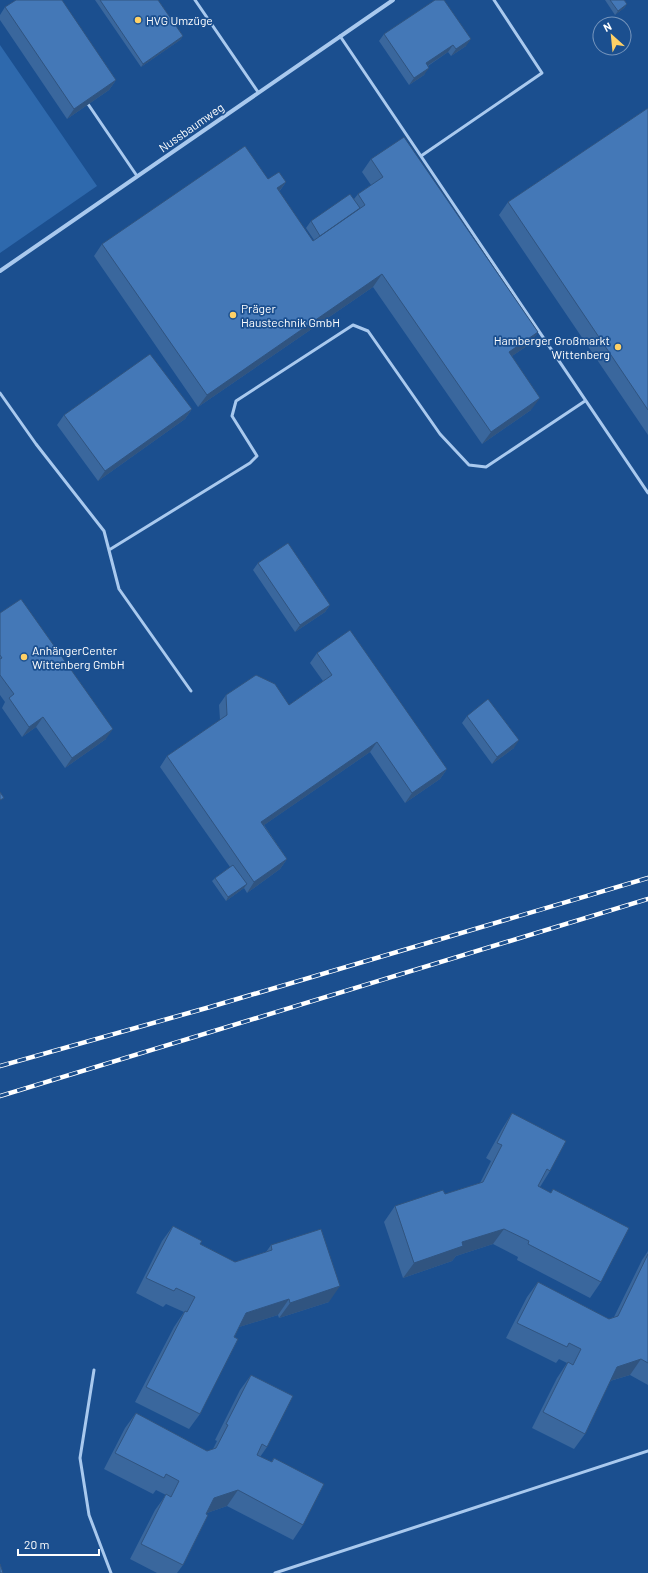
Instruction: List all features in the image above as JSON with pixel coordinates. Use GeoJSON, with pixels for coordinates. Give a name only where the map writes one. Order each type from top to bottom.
{"type":"FeatureCollection","features":[{"type":"Feature","properties":{"kind":"street","name":"Nussbaumweg"},"geometry":{"type":"LineString","coordinates":[[0,271],[393,0]]}},
{"type":"Feature","properties":{"kind":"lane"},"geometry":{"type":"LineString","coordinates":[[195,0],[258,92]]}},
{"type":"Feature","properties":{"kind":"lane"},"geometry":{"type":"LineString","coordinates":[[421,156],[542,73],[494,0]]}},
{"type":"Feature","properties":{"kind":"lane"},"geometry":{"type":"LineString","coordinates":[[340,36],[648,493]]}},
{"type":"Feature","properties":{"kind":"lane"},"geometry":{"type":"LineString","coordinates":[[88,104],[137,176]]}},
{"type":"Feature","properties":{"kind":"lane"},"geometry":{"type":"LineString","coordinates":[[109,550],[250,463],[257,456],[232,416],[236,401],[353,325],[368,331],[440,434],[469,465],[486,467],[585,401]]}},
{"type":"Feature","properties":{"kind":"lane"},"geometry":{"type":"LineString","coordinates":[[0,393],[36,444],[104,531],[119,589],[191,691]]}},
{"type":"Feature","properties":{"kind":"lane"},"geometry":{"type":"LineString","coordinates":[[94,1370],[80,1458],[89,1515],[111,1573]]}},
{"type":"Feature","properties":{"kind":"lane"},"geometry":{"type":"LineString","coordinates":[[275,1573],[648,1451]]}},
{"type":"Feature","properties":{"kind":"shaded area"},"geometry":{"type":"Polygon","coordinates":[[[0,45],[97,186],[0,253],[0,45]]]}},
{"type":"Feature","properties":{"kind":"building"},"geometry":{"type":"Polygon","coordinates":[[[16,0],[62,0],[116,80],[74,109],[5,7],[16,0]]]}},
{"type":"Feature","properties":{"kind":"building","name":"HVG Umzüge"},"geometry":{"type":"Polygon","coordinates":[[[100,0],[158,0],[183,36],[143,64],[100,0]]]}},
{"type":"Feature","properties":{"kind":"building"},"geometry":{"type":"Polygon","coordinates":[[[435,0],[444,0],[471,39],[456,49],[453,45],[426,63],[429,68],[414,78],[384,34],[435,0]]]}},
{"type":"Feature","properties":{"kind":"building"},"geometry":{"type":"Polygon","coordinates":[[[610,0],[624,0],[627,4],[618,11],[610,0]]]}},
{"type":"Feature","properties":{"kind":"building","name":"Hamberger Großmarkt Wittenberg"},"geometry":{"type":"Polygon","coordinates":[[[648,108],[648,410],[508,202],[648,108]]]}},
{"type":"Feature","properties":{"kind":"building","name":"Präger Haustechnik GmbH"},"geometry":{"type":"Polygon","coordinates":[[[404,137],[538,332],[509,352],[540,398],[491,432],[382,274],[207,395],[102,244],[245,146],[268,179],[279,172],[286,182],[277,188],[313,241],[365,205],[358,194],[383,177],[371,159],[404,137]]]}},
{"type":"Feature","properties":{"kind":"building"},"geometry":{"type":"Polygon","coordinates":[[[350,194],[360,208],[320,236],[311,221],[350,194]]]}},
{"type":"Feature","properties":{"kind":"building"},"geometry":{"type":"Polygon","coordinates":[[[150,354],[192,409],[105,471],[64,415],[150,354]]]}},
{"type":"Feature","properties":{"kind":"building"},"geometry":{"type":"Polygon","coordinates":[[[288,543],[330,605],[300,625],[258,563],[288,543]]]}},
{"type":"Feature","properties":{"kind":"building","name":"AnhängerCenter Wittenberg GmbH"},"geometry":{"type":"Polygon","coordinates":[[[21,599],[113,729],[72,758],[43,717],[29,727],[9,698],[14,694],[0,675],[0,659],[2,658],[0,655],[0,613],[21,599]]]}},
{"type":"Feature","properties":{"kind":"building"},"geometry":{"type":"Polygon","coordinates":[[[350,630],[447,769],[412,793],[377,742],[261,822],[287,859],[254,882],[167,756],[227,715],[226,695],[256,675],[275,684],[289,705],[332,675],[317,653],[350,630]]]}},
{"type":"Feature","properties":{"kind":"building"},"geometry":{"type":"Polygon","coordinates":[[[488,699],[519,740],[497,757],[467,716],[488,699]]]}},
{"type":"Feature","properties":{"kind":"building"},"geometry":{"type":"Polygon","coordinates":[[[0,792],[4,798],[0,800],[0,792]]]}},
{"type":"Feature","properties":{"kind":"building"},"geometry":{"type":"Polygon","coordinates":[[[233,865],[247,884],[228,897],[215,878],[233,865]]]}},
{"type":"Feature","properties":{"kind":"building"},"geometry":{"type":"Polygon","coordinates":[[[512,1113],[566,1141],[550,1171],[547,1169],[538,1186],[551,1193],[553,1189],[629,1228],[601,1282],[528,1244],[529,1241],[504,1229],[462,1242],[463,1246],[414,1263],[395,1206],[443,1190],[445,1194],[483,1182],[502,1145],[497,1143],[512,1113]]]}},
{"type":"Feature","properties":{"kind":"building"},"geometry":{"type":"Polygon","coordinates":[[[173,1226],[202,1241],[200,1244],[235,1262],[272,1250],[271,1245],[321,1229],[340,1286],[290,1303],[289,1299],[246,1313],[234,1337],[238,1339],[200,1414],[146,1387],[185,1311],[187,1312],[195,1297],[176,1288],[174,1291],[146,1278],[173,1226]]]}},
{"type":"Feature","properties":{"kind":"building"},"geometry":{"type":"Polygon","coordinates":[[[648,1254],[648,1363],[641,1359],[617,1367],[585,1434],[543,1412],[568,1362],[573,1365],[581,1349],[569,1343],[567,1347],[517,1323],[538,1282],[609,1319],[618,1316],[648,1254]]]}},
{"type":"Feature","properties":{"kind":"building"},"geometry":{"type":"Polygon","coordinates":[[[251,1375],[293,1396],[267,1447],[262,1444],[257,1455],[272,1462],[274,1458],[324,1484],[303,1525],[238,1490],[214,1498],[206,1514],[208,1515],[183,1565],[141,1544],[166,1494],[171,1497],[179,1481],[166,1474],[164,1478],[115,1453],[136,1413],[207,1451],[216,1448],[228,1425],[226,1424],[251,1375]]]}},
{"type":"Feature","properties":{"kind":"building"},"geometry":{"type":"Polygon","coordinates":[[[0,1564],[3,1573],[0,1573],[0,1564]]]}},
{"type":"Feature","properties":{"kind":"railway"},"geometry":{"type":"LineString","coordinates":[[0,1066],[210,1007],[648,878]]}},
{"type":"Feature","properties":{"kind":"railway"},"geometry":{"type":"LineString","coordinates":[[0,1096],[648,899]]}},
{"type":"Feature","properties":{"kind":"place","name":"HVG Umzüge"},"geometry":{"type":"Point","coordinates":[138,20]}},
{"type":"Feature","properties":{"kind":"place","name":"Präger Haustechnik GmbH"},"geometry":{"type":"Point","coordinates":[233,315]}},
{"type":"Feature","properties":{"kind":"place","name":"Hamberger Großmarkt Wittenberg"},"geometry":{"type":"Point","coordinates":[618,347]}},
{"type":"Feature","properties":{"kind":"place","name":"AnhängerCenter Wittenberg GmbH"},"geometry":{"type":"Point","coordinates":[24,657]}}]}
